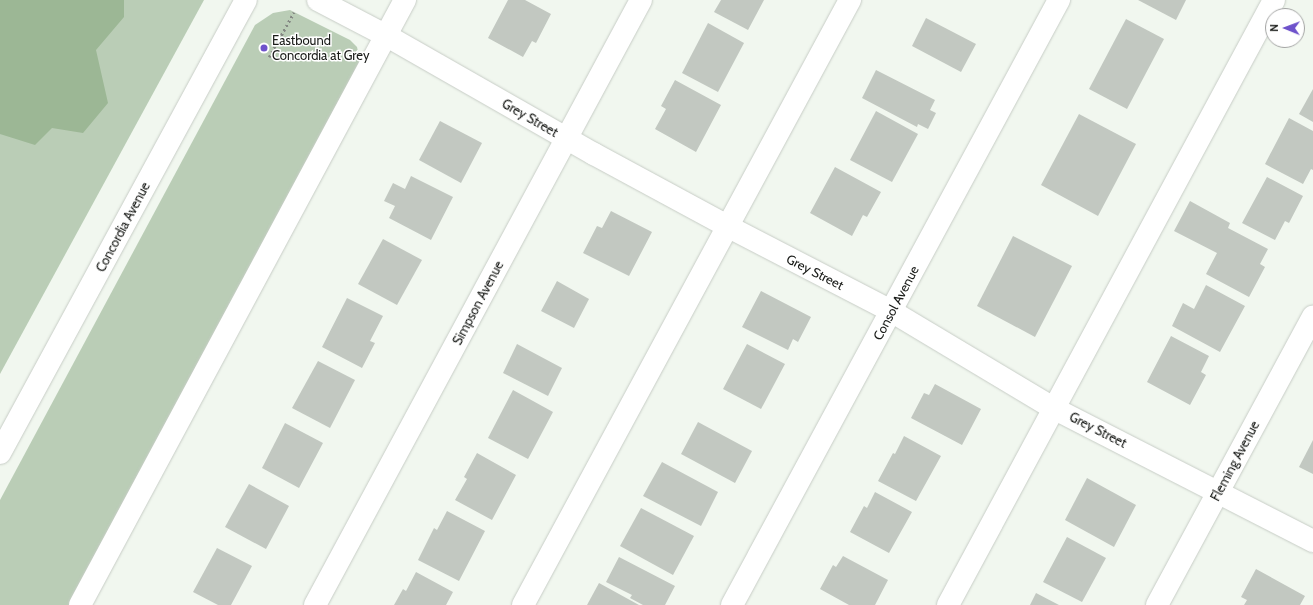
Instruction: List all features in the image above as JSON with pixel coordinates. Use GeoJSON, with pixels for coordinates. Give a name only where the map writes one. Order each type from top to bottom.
{"type":"FeatureCollection","features":[{"type":"Feature","properties":{"kind":"street","name":"Concordia Avenue"},"geometry":{"type":"LineString","coordinates":[[0,453],[246,0]]}},
{"type":"Feature","properties":{"kind":"street","name":"Grey Street"},"geometry":{"type":"LineString","coordinates":[[318,0],[387,36],[567,139],[728,227],[891,311],[1055,409],[1219,491],[1313,541]]}},
{"type":"Feature","properties":{"kind":"street"},"geometry":{"type":"LineString","coordinates":[[80,605],[405,0]]}},
{"type":"Feature","properties":{"kind":"street","name":"Simpson Avenue"},"geometry":{"type":"LineString","coordinates":[[315,605],[641,0]]}},
{"type":"Feature","properties":{"kind":"street"},"geometry":{"type":"LineString","coordinates":[[523,605],[850,0]]}},
{"type":"Feature","properties":{"kind":"street","name":"Consol Avenue"},"geometry":{"type":"LineString","coordinates":[[732,605],[1059,0]]}},
{"type":"Feature","properties":{"kind":"street"},"geometry":{"type":"LineString","coordinates":[[948,605],[1055,409],[1274,0]]}},
{"type":"Feature","properties":{"kind":"street","name":"Fleming Avenue"},"geometry":{"type":"LineString","coordinates":[[1157,605],[1313,316]]}},
{"type":"Feature","properties":{"kind":"path"},"geometry":{"type":"LineString","coordinates":[[269,57],[297,6]]}},
{"type":"Feature","properties":{"kind":"green space"},"geometry":{"type":"Polygon","coordinates":[[[0,0],[204,0],[0,374],[0,0]]]}},
{"type":"Feature","properties":{"kind":"green space"},"geometry":{"type":"Polygon","coordinates":[[[0,0],[124,0],[124,17],[96,50],[108,103],[83,133],[52,128],[35,145],[0,134],[0,0]]]}},
{"type":"Feature","properties":{"kind":"green space"},"geometry":{"type":"Polygon","coordinates":[[[290,10],[350,40],[357,47],[361,65],[71,605],[0,605],[0,500],[255,25],[273,13],[290,10]]]}},
{"type":"Feature","properties":{"kind":"building"},"geometry":{"type":"Polygon","coordinates":[[[508,0],[525,0],[551,14],[536,43],[532,41],[523,57],[488,38],[508,0]]]}},
{"type":"Feature","properties":{"kind":"building"},"geometry":{"type":"Polygon","coordinates":[[[721,0],[764,0],[748,30],[714,12],[721,0]]]}},
{"type":"Feature","properties":{"kind":"building"},"geometry":{"type":"Polygon","coordinates":[[[1138,0],[1186,0],[1176,20],[1138,0]]]}},
{"type":"Feature","properties":{"kind":"building"},"geometry":{"type":"Polygon","coordinates":[[[926,18],[976,44],[961,72],[912,46],[926,18]]]}},
{"type":"Feature","properties":{"kind":"building"},"geometry":{"type":"Polygon","coordinates":[[[1126,19],[1164,39],[1127,109],[1089,89],[1126,19]]]}},
{"type":"Feature","properties":{"kind":"building"},"geometry":{"type":"Polygon","coordinates":[[[708,23],[744,43],[718,92],[682,73],[708,23]]]}},
{"type":"Feature","properties":{"kind":"building"},"geometry":{"type":"Polygon","coordinates":[[[876,70],[935,100],[930,110],[936,113],[928,129],[918,124],[917,127],[862,98],[876,70]]]}},
{"type":"Feature","properties":{"kind":"building"},"geometry":{"type":"Polygon","coordinates":[[[675,80],[721,105],[696,152],[655,129],[666,109],[661,106],[675,80]]]}},
{"type":"Feature","properties":{"kind":"building"},"geometry":{"type":"Polygon","coordinates":[[[1313,89],[1313,122],[1299,114],[1313,89]]]}},
{"type":"Feature","properties":{"kind":"building"},"geometry":{"type":"Polygon","coordinates":[[[876,111],[918,134],[892,182],[850,160],[876,111]]]}},
{"type":"Feature","properties":{"kind":"building"},"geometry":{"type":"Polygon","coordinates":[[[1079,114],[1136,144],[1098,216],[1041,185],[1079,114]]]}},
{"type":"Feature","properties":{"kind":"building"},"geometry":{"type":"Polygon","coordinates":[[[1289,118],[1313,131],[1313,170],[1311,169],[1303,184],[1265,164],[1289,118]]]}},
{"type":"Feature","properties":{"kind":"building"},"geometry":{"type":"Polygon","coordinates":[[[440,121],[482,143],[461,183],[419,160],[440,121]]]}},
{"type":"Feature","properties":{"kind":"building"},"geometry":{"type":"Polygon","coordinates":[[[835,167],[881,192],[867,217],[863,215],[852,236],[810,213],[835,167]]]}},
{"type":"Feature","properties":{"kind":"building"},"geometry":{"type":"Polygon","coordinates":[[[411,176],[453,197],[431,240],[389,218],[395,206],[384,201],[393,183],[405,189],[411,176]]]}},
{"type":"Feature","properties":{"kind":"building"},"geometry":{"type":"Polygon","coordinates":[[[1267,177],[1303,196],[1289,223],[1285,221],[1275,240],[1242,223],[1267,177]]]}},
{"type":"Feature","properties":{"kind":"building"},"geometry":{"type":"Polygon","coordinates":[[[1190,201],[1230,223],[1228,228],[1268,249],[1260,264],[1265,267],[1249,297],[1206,274],[1217,253],[1174,231],[1190,201]]]}},
{"type":"Feature","properties":{"kind":"building"},"geometry":{"type":"Polygon","coordinates":[[[611,211],[652,232],[629,276],[583,253],[597,226],[602,228],[611,211]]]}},
{"type":"Feature","properties":{"kind":"building"},"geometry":{"type":"Polygon","coordinates":[[[1013,236],[1072,266],[1035,337],[977,306],[1013,236]]]}},
{"type":"Feature","properties":{"kind":"building"},"geometry":{"type":"Polygon","coordinates":[[[383,239],[422,260],[397,305],[358,284],[383,239]]]}},
{"type":"Feature","properties":{"kind":"building"},"geometry":{"type":"Polygon","coordinates":[[[557,281],[589,299],[574,328],[541,311],[557,281]]]}},
{"type":"Feature","properties":{"kind":"building"},"geometry":{"type":"Polygon","coordinates":[[[1206,285],[1245,306],[1220,352],[1172,326],[1183,303],[1194,309],[1206,285]]]}},
{"type":"Feature","properties":{"kind":"building"},"geometry":{"type":"Polygon","coordinates":[[[761,291],[811,317],[798,342],[793,339],[788,350],[742,327],[761,291]]]}},
{"type":"Feature","properties":{"kind":"building"},"geometry":{"type":"Polygon","coordinates":[[[347,298],[383,316],[370,341],[375,343],[362,368],[322,347],[347,298]]]}},
{"type":"Feature","properties":{"kind":"building"},"geometry":{"type":"Polygon","coordinates":[[[1171,336],[1209,356],[1201,372],[1206,375],[1190,405],[1147,382],[1171,336]]]}},
{"type":"Feature","properties":{"kind":"building"},"geometry":{"type":"Polygon","coordinates":[[[517,344],[562,368],[548,396],[503,373],[517,344]]]}},
{"type":"Feature","properties":{"kind":"building"},"geometry":{"type":"Polygon","coordinates":[[[747,344],[785,364],[761,409],[723,389],[747,344]]]}},
{"type":"Feature","properties":{"kind":"building"},"geometry":{"type":"Polygon","coordinates":[[[318,361],[355,380],[330,428],[292,408],[318,361]]]}},
{"type":"Feature","properties":{"kind":"building"},"geometry":{"type":"Polygon","coordinates":[[[935,384],[981,409],[962,445],[911,418],[924,393],[929,395],[935,384]]]}},
{"type":"Feature","properties":{"kind":"building"},"geometry":{"type":"Polygon","coordinates":[[[513,390],[553,412],[528,459],[488,438],[513,390]]]}},
{"type":"Feature","properties":{"kind":"building"},"geometry":{"type":"Polygon","coordinates":[[[698,422],[752,451],[735,483],[681,454],[698,422]]]}},
{"type":"Feature","properties":{"kind":"building"},"geometry":{"type":"Polygon","coordinates":[[[285,423],[323,443],[299,488],[262,468],[285,423]]]}},
{"type":"Feature","properties":{"kind":"building"},"geometry":{"type":"Polygon","coordinates":[[[904,436],[941,456],[916,501],[878,481],[893,453],[895,454],[904,436]]]}},
{"type":"Feature","properties":{"kind":"building"},"geometry":{"type":"Polygon","coordinates":[[[1313,440],[1313,474],[1299,467],[1313,440]]]}},
{"type":"Feature","properties":{"kind":"building"},"geometry":{"type":"Polygon","coordinates":[[[477,453],[516,475],[492,520],[455,500],[467,479],[464,477],[477,453]]]}},
{"type":"Feature","properties":{"kind":"building"},"geometry":{"type":"Polygon","coordinates":[[[662,462],[718,492],[701,526],[643,496],[662,462]]]}},
{"type":"Feature","properties":{"kind":"building"},"geometry":{"type":"Polygon","coordinates":[[[1087,478],[1136,505],[1114,547],[1065,520],[1087,478]]]}},
{"type":"Feature","properties":{"kind":"building"},"geometry":{"type":"Polygon","coordinates":[[[249,484],[289,506],[266,549],[225,527],[249,484]]]}},
{"type":"Feature","properties":{"kind":"building"},"geometry":{"type":"Polygon","coordinates":[[[875,492],[912,512],[889,553],[850,532],[864,506],[867,508],[875,492]]]}},
{"type":"Feature","properties":{"kind":"building"},"geometry":{"type":"Polygon","coordinates":[[[641,508],[694,536],[673,575],[620,546],[641,508]]]}},
{"type":"Feature","properties":{"kind":"building"},"geometry":{"type":"Polygon","coordinates":[[[447,511],[485,531],[459,581],[418,560],[434,528],[437,530],[447,511]]]}},
{"type":"Feature","properties":{"kind":"building"},"geometry":{"type":"Polygon","coordinates":[[[1067,537],[1106,558],[1082,602],[1043,582],[1067,537]]]}},
{"type":"Feature","properties":{"kind":"building"},"geometry":{"type":"Polygon","coordinates":[[[217,548],[252,566],[231,605],[218,605],[193,592],[217,548]]]}},
{"type":"Feature","properties":{"kind":"building"},"geometry":{"type":"Polygon","coordinates":[[[843,556],[888,580],[875,605],[849,605],[820,589],[833,565],[836,567],[843,556]]]}},
{"type":"Feature","properties":{"kind":"building"},"geometry":{"type":"Polygon","coordinates":[[[619,557],[675,586],[665,605],[643,605],[630,598],[632,595],[606,582],[619,557]]]}},
{"type":"Feature","properties":{"kind":"building"},"geometry":{"type":"Polygon","coordinates":[[[1256,569],[1305,596],[1300,605],[1244,605],[1247,600],[1241,597],[1256,569]]]}},
{"type":"Feature","properties":{"kind":"building"},"geometry":{"type":"Polygon","coordinates":[[[416,572],[453,592],[446,605],[394,605],[403,589],[406,591],[416,572]]]}},
{"type":"Feature","properties":{"kind":"building"},"geometry":{"type":"Polygon","coordinates":[[[599,583],[639,605],[587,605],[599,583]]]}},
{"type":"Feature","properties":{"kind":"building"},"geometry":{"type":"Polygon","coordinates":[[[1036,593],[1059,605],[1030,605],[1036,593]]]}},
{"type":"Feature","properties":{"kind":"place","name":"Eastbound Concordia at Grey"},"geometry":{"type":"Point","coordinates":[264,48]}}]}
